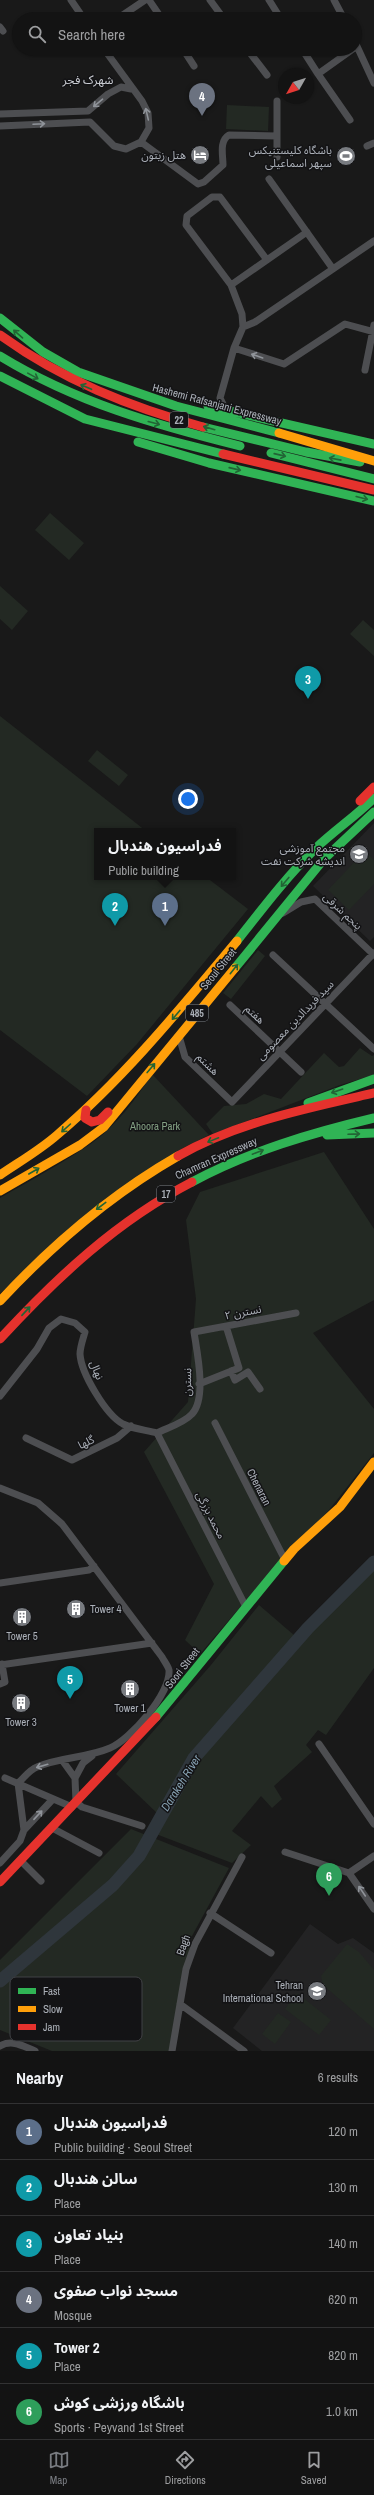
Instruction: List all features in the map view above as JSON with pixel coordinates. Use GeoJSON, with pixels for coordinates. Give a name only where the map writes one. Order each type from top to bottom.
{"type":"FeatureCollection","features":[{"type":"Feature","properties":{"kind":"main road","name":"Hashemi Rafsanjani Expressway"},"geometry":{"type":"LineString","coordinates":[[0,318],[23,338],[60,362],[126,390],[170,406],[334,447],[374,462]]}},
{"type":"Feature","properties":{"kind":"main road","name":"Hashemi Rafsanjani Expressway"},"geometry":{"type":"LineString","coordinates":[[0,335],[31,358],[68,378],[144,409],[262,442],[338,459],[374,462]]}},
{"type":"Feature","properties":{"kind":"main road","name":"22"},"geometry":{"type":"LineString","coordinates":[[0,356],[71,395],[110,410],[203,437],[374,480]]}},
{"type":"Feature","properties":{"kind":"main road","name":"22"},"geometry":{"type":"LineString","coordinates":[[0,376],[78,416],[106,426],[229,457],[374,490]]}},
{"type":"Feature","properties":{"kind":"main road"},"geometry":{"type":"LineString","coordinates":[[126,390],[226,410],[374,444]]}},
{"type":"Feature","properties":{"kind":"main road"},"geometry":{"type":"LineString","coordinates":[[106,426],[141,443],[169,453],[374,501]]}},
{"type":"Feature","properties":{"kind":"main road"},"geometry":{"type":"LineString","coordinates":[[344,438],[374,448]]}},
{"type":"Feature","properties":{"kind":"main road"},"geometry":{"type":"LineString","coordinates":[[317,847],[374,787]]}},
{"type":"Feature","properties":{"kind":"main road","name":"Seoul Street"},"geometry":{"type":"LineString","coordinates":[[0,1175],[56,1136],[86,1110],[154,1040],[292,874],[317,847],[350,821],[374,798]]}},
{"type":"Feature","properties":{"kind":"main road","name":"Seoul Street"},"geometry":{"type":"LineString","coordinates":[[0,1191],[94,1135],[104,1127],[324,858],[374,812]]}},
{"type":"Feature","properties":{"kind":"main road"},"geometry":{"type":"LineString","coordinates":[[324,858],[357,838],[374,822]]}},
{"type":"Feature","properties":{"kind":"main road"},"geometry":{"type":"LineString","coordinates":[[290,1115],[312,1101],[374,1079]]}},
{"type":"Feature","properties":{"kind":"main road"},"geometry":{"type":"LineString","coordinates":[[86,1110],[84,1115],[87,1120],[98,1122],[117,1101],[134,1090]]}},
{"type":"Feature","properties":{"kind":"main road","name":"Chamran Expressway"},"geometry":{"type":"LineString","coordinates":[[0,1301],[55,1245],[116,1195],[169,1162],[212,1140],[290,1115],[374,1093]]}},
{"type":"Feature","properties":{"kind":"main road","name":"Chamran Expressway"},"geometry":{"type":"LineString","coordinates":[[0,1339],[79,1259],[136,1212],[178,1187],[212,1170],[305,1135],[374,1118]]}},
{"type":"Feature","properties":{"kind":"main road"},"geometry":{"type":"LineString","coordinates":[[305,1135],[374,1133]]}},
{"type":"Feature","properties":{"kind":"main road","name":"Soori Street"},"geometry":{"type":"LineString","coordinates":[[0,1882],[168,1705],[284,1560],[340,1506],[374,1462]]}},
{"type":"Feature","properties":{"kind":"street"},"geometry":{"type":"LineString","coordinates":[[71,0],[79,12]]}},
{"type":"Feature","properties":{"kind":"street"},"geometry":{"type":"LineString","coordinates":[[127,12],[145,0]]}},
{"type":"Feature","properties":{"kind":"street"},"geometry":{"type":"LineString","coordinates":[[149,0],[157,12]]}},
{"type":"Feature","properties":{"kind":"street"},"geometry":{"type":"LineString","coordinates":[[210,0],[219,12]]}},
{"type":"Feature","properties":{"kind":"street"},"geometry":{"type":"LineString","coordinates":[[269,0],[276,12]]}},
{"type":"Feature","properties":{"kind":"street"},"geometry":{"type":"LineString","coordinates":[[334,0],[340,12]]}},
{"type":"Feature","properties":{"kind":"street"},"geometry":{"type":"LineString","coordinates":[[0,126],[90,122],[114,146],[126,149],[141,142],[149,128],[148,113],[109,56]]}},
{"type":"Feature","properties":{"kind":"street"},"geometry":{"type":"LineString","coordinates":[[188,56],[194,66]]}},
{"type":"Feature","properties":{"kind":"street"},"geometry":{"type":"LineString","coordinates":[[252,56],[267,75]]}},
{"type":"Feature","properties":{"kind":"street"},"geometry":{"type":"LineString","coordinates":[[306,56],[350,120]]}},
{"type":"Feature","properties":{"kind":"street"},"geometry":{"type":"LineString","coordinates":[[318,74],[342,56]]}},
{"type":"Feature","properties":{"kind":"street"},"geometry":{"type":"LineString","coordinates":[[360,56],[374,83]]}},
{"type":"Feature","properties":{"kind":"street"},"geometry":{"type":"LineString","coordinates":[[0,114],[88,111],[108,94],[121,87],[131,89]]}},
{"type":"Feature","properties":{"kind":"street"},"geometry":{"type":"LineString","coordinates":[[277,101],[277,158]]}},
{"type":"Feature","properties":{"kind":"street"},"geometry":{"type":"LineString","coordinates":[[141,142],[198,184],[204,182],[223,165],[222,142],[229,135],[277,136]]}},
{"type":"Feature","properties":{"kind":"street"},"geometry":{"type":"LineString","coordinates":[[269,179],[333,269]]}},
{"type":"Feature","properties":{"kind":"street"},"geometry":{"type":"LineString","coordinates":[[226,410],[220,398],[234,348],[243,327],[242,314],[231,284],[185,222],[187,216],[212,197],[217,196],[222,199],[267,260]]}},
{"type":"Feature","properties":{"kind":"street"},"geometry":{"type":"LineString","coordinates":[[231,284],[307,232]]}},
{"type":"Feature","properties":{"kind":"street"},"geometry":{"type":"LineString","coordinates":[[243,327],[255,322],[374,241]]}},
{"type":"Feature","properties":{"kind":"street"},"geometry":{"type":"LineString","coordinates":[[234,348],[280,364],[287,364],[345,324],[374,330],[365,370]]}},
{"type":"Feature","properties":{"kind":"street"},"geometry":{"type":"LineString","coordinates":[[200,405],[212,403],[220,398]]}},
{"type":"Feature","properties":{"kind":"street","name":"پنجم شرقی"},"geometry":{"type":"LineString","coordinates":[[273,920],[301,902],[316,899],[374,954]]}},
{"type":"Feature","properties":{"kind":"street","name":"سید فریدالدین معصومی"},"geometry":{"type":"LineString","coordinates":[[232,1102],[374,954]]}},
{"type":"Feature","properties":{"kind":"street"},"geometry":{"type":"LineString","coordinates":[[274,955],[374,1049]]}},
{"type":"Feature","properties":{"kind":"street","name":"هفتم"},"geometry":{"type":"LineString","coordinates":[[230,1005],[301,1072]]}},
{"type":"Feature","properties":{"kind":"street","name":"هشتم"},"geometry":{"type":"LineString","coordinates":[[179,1036],[185,1057],[232,1102]]}},
{"type":"Feature","properties":{"kind":"street","name":"نسترن ۲"},"geometry":{"type":"LineString","coordinates":[[194,1332],[296,1313]]}},
{"type":"Feature","properties":{"kind":"street","name":"نهال"},"geometry":{"type":"LineString","coordinates":[[0,1396],[37,1349],[49,1328],[61,1319],[75,1323],[85,1332],[80,1352],[82,1367],[93,1389],[123,1424],[156,1433]]}},
{"type":"Feature","properties":{"kind":"street"},"geometry":{"type":"LineString","coordinates":[[199,1384],[239,1368],[226,1326]]}},
{"type":"Feature","properties":{"kind":"street","name":"نسترن"},"geometry":{"type":"LineString","coordinates":[[156,1433],[192,1415],[198,1400],[199,1384],[194,1332]]}},
{"type":"Feature","properties":{"kind":"street"},"geometry":{"type":"LineString","coordinates":[[231,1371],[235,1380],[248,1372],[260,1389]]}},
{"type":"Feature","properties":{"kind":"street","name":"Chenaran"},"geometry":{"type":"LineString","coordinates":[[215,1423],[284,1560]]}},
{"type":"Feature","properties":{"kind":"street","name":"گلها"},"geometry":{"type":"LineString","coordinates":[[26,1438],[72,1460],[117,1438],[131,1426]]}},
{"type":"Feature","properties":{"kind":"street","name":"محمد بزرگی"},"geometry":{"type":"LineString","coordinates":[[156,1433],[246,1607]]}},
{"type":"Feature","properties":{"kind":"street"},"geometry":{"type":"LineString","coordinates":[[2,1488],[38,1503],[50,1511],[152,1643],[169,1670],[167,1683],[160,1696],[128,1737],[112,1748],[94,1754],[36,1767],[18,1783]]}},
{"type":"Feature","properties":{"kind":"street"},"geometry":{"type":"LineString","coordinates":[[0,1583],[89,1570],[94,1566]]}},
{"type":"Feature","properties":{"kind":"street"},"geometry":{"type":"LineString","coordinates":[[0,1684],[5,1682],[1,1665],[152,1643]]}},
{"type":"Feature","properties":{"kind":"street"},"geometry":{"type":"LineString","coordinates":[[319,1744],[374,1824]]}},
{"type":"Feature","properties":{"kind":"street"},"geometry":{"type":"LineString","coordinates":[[74,1805],[75,1778],[83,1763],[94,1754]]}},
{"type":"Feature","properties":{"kind":"street"},"geometry":{"type":"LineString","coordinates":[[62,1760],[75,1778]]}},
{"type":"Feature","properties":{"kind":"street"},"geometry":{"type":"LineString","coordinates":[[6,1778],[53,1800],[82,1807],[142,1826]]}},
{"type":"Feature","properties":{"kind":"street"},"geometry":{"type":"LineString","coordinates":[[18,1783],[24,1830]]}},
{"type":"Feature","properties":{"kind":"street"},"geometry":{"type":"LineString","coordinates":[[0,1863],[20,1841],[24,1830],[53,1800]]}},
{"type":"Feature","properties":{"kind":"street"},"geometry":{"type":"LineString","coordinates":[[52,1828],[98,1853]]}},
{"type":"Feature","properties":{"kind":"street"},"geometry":{"type":"LineString","coordinates":[[286,1852],[349,1873],[374,1910]]}},
{"type":"Feature","properties":{"kind":"street"},"geometry":{"type":"LineString","coordinates":[[349,1873],[374,1856]]}},
{"type":"Feature","properties":{"kind":"street","name":"Bagh"},"geometry":{"type":"LineString","coordinates":[[172,2051],[186,1969],[200,1930],[242,1857]]}},
{"type":"Feature","properties":{"kind":"street"},"geometry":{"type":"LineString","coordinates":[[21,1861],[41,1881]]}},
{"type":"Feature","properties":{"kind":"street"},"geometry":{"type":"LineString","coordinates":[[210,1913],[271,1953]]}},
{"type":"Feature","properties":{"kind":"street"},"geometry":{"type":"LineString","coordinates":[[180,2004],[244,2051]]}},
{"type":"Feature","properties":{"kind":"street"},"geometry":{"type":"LineString","coordinates":[[0,2046],[8,2043],[16,2043],[35,2051]]}},
{"type":"Feature","properties":{"kind":"shaded area","name":"مجتمع آموزشی اندیشه شرکت نفت"},"geometry":{"type":"Polygon","coordinates":[[[374,823],[374,937],[370,941],[313,886],[374,823]]]}},
{"type":"Feature","properties":{"kind":"shaded area","name":"Tehran International School"},"geometry":{"type":"Polygon","coordinates":[[[310,1924],[338,1944],[353,1938],[374,1953],[374,2051],[262,2051],[233,2028],[310,1924]]]}},
{"type":"Feature","properties":{"kind":"green space"},"geometry":{"type":"Polygon","coordinates":[[[227,105],[269,107],[268,131],[226,129],[227,105]]]}},
{"type":"Feature","properties":{"kind":"green space"},"geometry":{"type":"Polygon","coordinates":[[[50,513],[84,543],[69,560],[35,530],[50,513]]]}},
{"type":"Feature","properties":{"kind":"green space"},"geometry":{"type":"Polygon","coordinates":[[[0,586],[28,611],[12,630],[0,619],[0,586]]]}},
{"type":"Feature","properties":{"kind":"green space"},"geometry":{"type":"Polygon","coordinates":[[[363,620],[374,630],[374,656],[350,634],[363,620]]]}},
{"type":"Feature","properties":{"kind":"green space"},"geometry":{"type":"Polygon","coordinates":[[[0,716],[142,828],[94,828],[94,880],[210,880],[248,909],[137,1044],[87,1096],[0,1030],[0,716]]]}},
{"type":"Feature","properties":{"kind":"green space"},"geometry":{"type":"Polygon","coordinates":[[[97,750],[128,775],[119,786],[88,761],[97,750]]]}},
{"type":"Feature","properties":{"kind":"green space"},"geometry":{"type":"Polygon","coordinates":[[[365,851],[374,860],[374,884],[349,910],[328,890],[365,851]]]}},
{"type":"Feature","properties":{"kind":"green space"},"geometry":{"type":"Polygon","coordinates":[[[258,950],[265,956],[231,999],[223,993],[258,950]]]}},
{"type":"Feature","properties":{"kind":"green space"},"geometry":{"type":"Polygon","coordinates":[[[360,1048],[372,1056],[374,1055],[374,1075],[340,1085],[213,1134],[206,1124],[224,1106],[246,1104],[264,1094],[281,1099],[324,1053],[339,1067],[344,1066],[360,1048]]]}},
{"type":"Feature","properties":{"kind":"green space","name":"Ahoora Park"},"geometry":{"type":"Polygon","coordinates":[[[152,1074],[209,1135],[183,1148],[0,1293],[0,1198],[70,1158],[101,1136],[118,1120],[152,1074]]]}},
{"type":"Feature","properties":{"kind":"green space"},"geometry":{"type":"Polygon","coordinates":[[[324,1152],[374,1229],[374,1300],[313,1333],[374,1409],[374,1453],[329,1510],[271,1571],[200,1654],[185,1640],[214,1584],[144,1452],[188,1402],[196,1299],[186,1220],[200,1192],[324,1152]]]}},
{"type":"Feature","properties":{"kind":"green space"},"geometry":{"type":"Polygon","coordinates":[[[374,1568],[374,1668],[326,1735],[318,1730],[306,1745],[312,1752],[274,1786],[282,1799],[272,1808],[261,1796],[232,1831],[251,1845],[232,1863],[148,1831],[157,1813],[116,1774],[211,1665],[259,1605],[302,1642],[374,1568]]]}},
{"type":"Feature","properties":{"kind":"green space"},"geometry":{"type":"Polygon","coordinates":[[[131,1829],[229,1868],[192,1936],[170,2051],[52,2051],[27,2041],[142,2041],[142,1977],[10,1977],[10,2034],[0,2030],[0,1960],[131,1829]]]}},
{"type":"Feature","properties":{"kind":"green space"},"geometry":{"type":"Polygon","coordinates":[[[347,1944],[359,1952],[374,1970],[374,2029],[323,1985],[321,1976],[347,1944]]]}},
{"type":"Feature","properties":{"kind":"green space"},"geometry":{"type":"Polygon","coordinates":[[[297,1993],[331,2020],[319,2035],[285,2009],[297,1993]]]}},
{"type":"Feature","properties":{"kind":"green space"},"geometry":{"type":"Polygon","coordinates":[[[278,2013],[291,2022],[275,2044],[262,2034],[278,2013]]]}},
{"type":"Feature","properties":{"kind":"waterway","name":"Darakeh River"},"geometry":{"type":"LineString","coordinates":[[0,1981],[113,1885],[139,1856],[194,1758],[308,1628],[374,1562]]}},
{"type":"Feature","properties":{"kind":"traffic: fast"},"geometry":{"type":"LineString","coordinates":[[0,318],[43,352],[78,372],[176,406],[279,433]]}},
{"type":"Feature","properties":{"kind":"traffic: fast"},"geometry":{"type":"LineString","coordinates":[[0,356],[57,387],[87,399],[178,430],[240,446]]}},
{"type":"Feature","properties":{"kind":"traffic: fast"},"geometry":{"type":"LineString","coordinates":[[0,376],[85,419],[223,454]]}},
{"type":"Feature","properties":{"kind":"traffic: fast"},"geometry":{"type":"LineString","coordinates":[[208,406],[374,444]]}},
{"type":"Feature","properties":{"kind":"traffic: fast"},"geometry":{"type":"LineString","coordinates":[[203,427],[306,452],[360,462]]}},
{"type":"Feature","properties":{"kind":"traffic: fast"},"geometry":{"type":"LineString","coordinates":[[138,442],[209,463],[374,501]]}},
{"type":"Feature","properties":{"kind":"traffic: fast"},"geometry":{"type":"LineString","coordinates":[[271,453],[374,479]]}},
{"type":"Feature","properties":{"kind":"traffic: fast"},"geometry":{"type":"LineString","coordinates":[[237,941],[275,893],[305,859],[323,841],[374,798]]}},
{"type":"Feature","properties":{"kind":"traffic: fast"},"geometry":{"type":"LineString","coordinates":[[235,968],[324,859],[374,812]]}},
{"type":"Feature","properties":{"kind":"traffic: fast"},"geometry":{"type":"LineString","coordinates":[[308,1103],[374,1079]]}},
{"type":"Feature","properties":{"kind":"traffic: fast"},"geometry":{"type":"LineString","coordinates":[[192,1182],[258,1152],[327,1130],[374,1118]]}},
{"type":"Feature","properties":{"kind":"traffic: fast"},"geometry":{"type":"LineString","coordinates":[[327,1135],[374,1133]]}},
{"type":"Feature","properties":{"kind":"traffic: fast"},"geometry":{"type":"LineString","coordinates":[[156,1717],[284,1561]]}},
{"type":"Feature","properties":{"kind":"traffic: slow"},"geometry":{"type":"LineString","coordinates":[[279,433],[374,461]]}},
{"type":"Feature","properties":{"kind":"traffic: slow"},"geometry":{"type":"LineString","coordinates":[[0,1175],[37,1151],[82,1113],[106,1090],[151,1042],[237,941]]}},
{"type":"Feature","properties":{"kind":"traffic: slow"},"geometry":{"type":"LineString","coordinates":[[0,1191],[80,1145],[104,1127],[235,968]]}},
{"type":"Feature","properties":{"kind":"traffic: slow"},"geometry":{"type":"LineString","coordinates":[[0,1301],[62,1240],[83,1222],[129,1187],[178,1156]]}},
{"type":"Feature","properties":{"kind":"traffic: slow"},"geometry":{"type":"LineString","coordinates":[[284,1561],[294,1549],[340,1507],[374,1462]]}},
{"type":"Feature","properties":{"kind":"traffic: jam"},"geometry":{"type":"LineString","coordinates":[[0,335],[48,366],[72,379],[149,411],[203,427]]}},
{"type":"Feature","properties":{"kind":"traffic: jam"},"geometry":{"type":"LineString","coordinates":[[223,454],[374,490]]}},
{"type":"Feature","properties":{"kind":"traffic: jam"},"geometry":{"type":"LineString","coordinates":[[360,801],[374,787]]}},
{"type":"Feature","properties":{"kind":"traffic: jam"},"geometry":{"type":"LineString","coordinates":[[178,1156],[201,1144],[249,1125],[274,1117],[374,1093]]}},
{"type":"Feature","properties":{"kind":"traffic: jam"},"geometry":{"type":"LineString","coordinates":[[86,1110],[85,1118],[92,1122],[100,1120],[108,1112]]}},
{"type":"Feature","properties":{"kind":"traffic: jam"},"geometry":{"type":"LineString","coordinates":[[0,1339],[66,1272],[113,1232],[138,1214],[192,1182]]}},
{"type":"Feature","properties":{"kind":"traffic: jam"},"geometry":{"type":"LineString","coordinates":[[0,1882],[156,1717]]}},
{"type":"Feature","properties":{"kind":"place","name":"مسجد نواب صفوی"},"geometry":{"type":"Point","coordinates":[202,116]}},
{"type":"Feature","properties":{"kind":"place","name":"هتل زیتون"},"geometry":{"type":"Point","coordinates":[200,155]}},
{"type":"Feature","properties":{"kind":"place","name":"باشگاه کلیستنیکس سپهر اسماعیلی"},"geometry":{"type":"Point","coordinates":[346,156]}},
{"type":"Feature","properties":{"kind":"place","name":"بنیاد تعاون"},"geometry":{"type":"Point","coordinates":[308,699]}},
{"type":"Feature","properties":{"kind":"place","name":"مجتمع آموزشی اندیشه شرکت نفت"},"geometry":{"type":"Point","coordinates":[359,854]}},
{"type":"Feature","properties":{"kind":"place","name":"سالن هندبال"},"geometry":{"type":"Point","coordinates":[115,926]}},
{"type":"Feature","properties":{"kind":"place","name":"فدراسیون هندبال"},"geometry":{"type":"Point","coordinates":[165,926]}},
{"type":"Feature","properties":{"kind":"place","name":"Tower 4"},"geometry":{"type":"Point","coordinates":[76,1609]}},
{"type":"Feature","properties":{"kind":"place","name":"Tower 5"},"geometry":{"type":"Point","coordinates":[22,1617]}},
{"type":"Feature","properties":{"kind":"place","name":"Tower 1"},"geometry":{"type":"Point","coordinates":[130,1689]}},
{"type":"Feature","properties":{"kind":"place","name":"Tower 2"},"geometry":{"type":"Point","coordinates":[70,1699]}},
{"type":"Feature","properties":{"kind":"place","name":"Tower 3"},"geometry":{"type":"Point","coordinates":[21,1703]}},
{"type":"Feature","properties":{"kind":"place","name":"باشگاه ورزشی کوش"},"geometry":{"type":"Point","coordinates":[329,1896]}},
{"type":"Feature","properties":{"kind":"place","name":"Tehran International School"},"geometry":{"type":"Point","coordinates":[317,1991]}},
{"type":"Feature","properties":{"kind":"district","name":"شهرک فجر"},"geometry":{"type":"Point","coordinates":[88,80]}}]}
